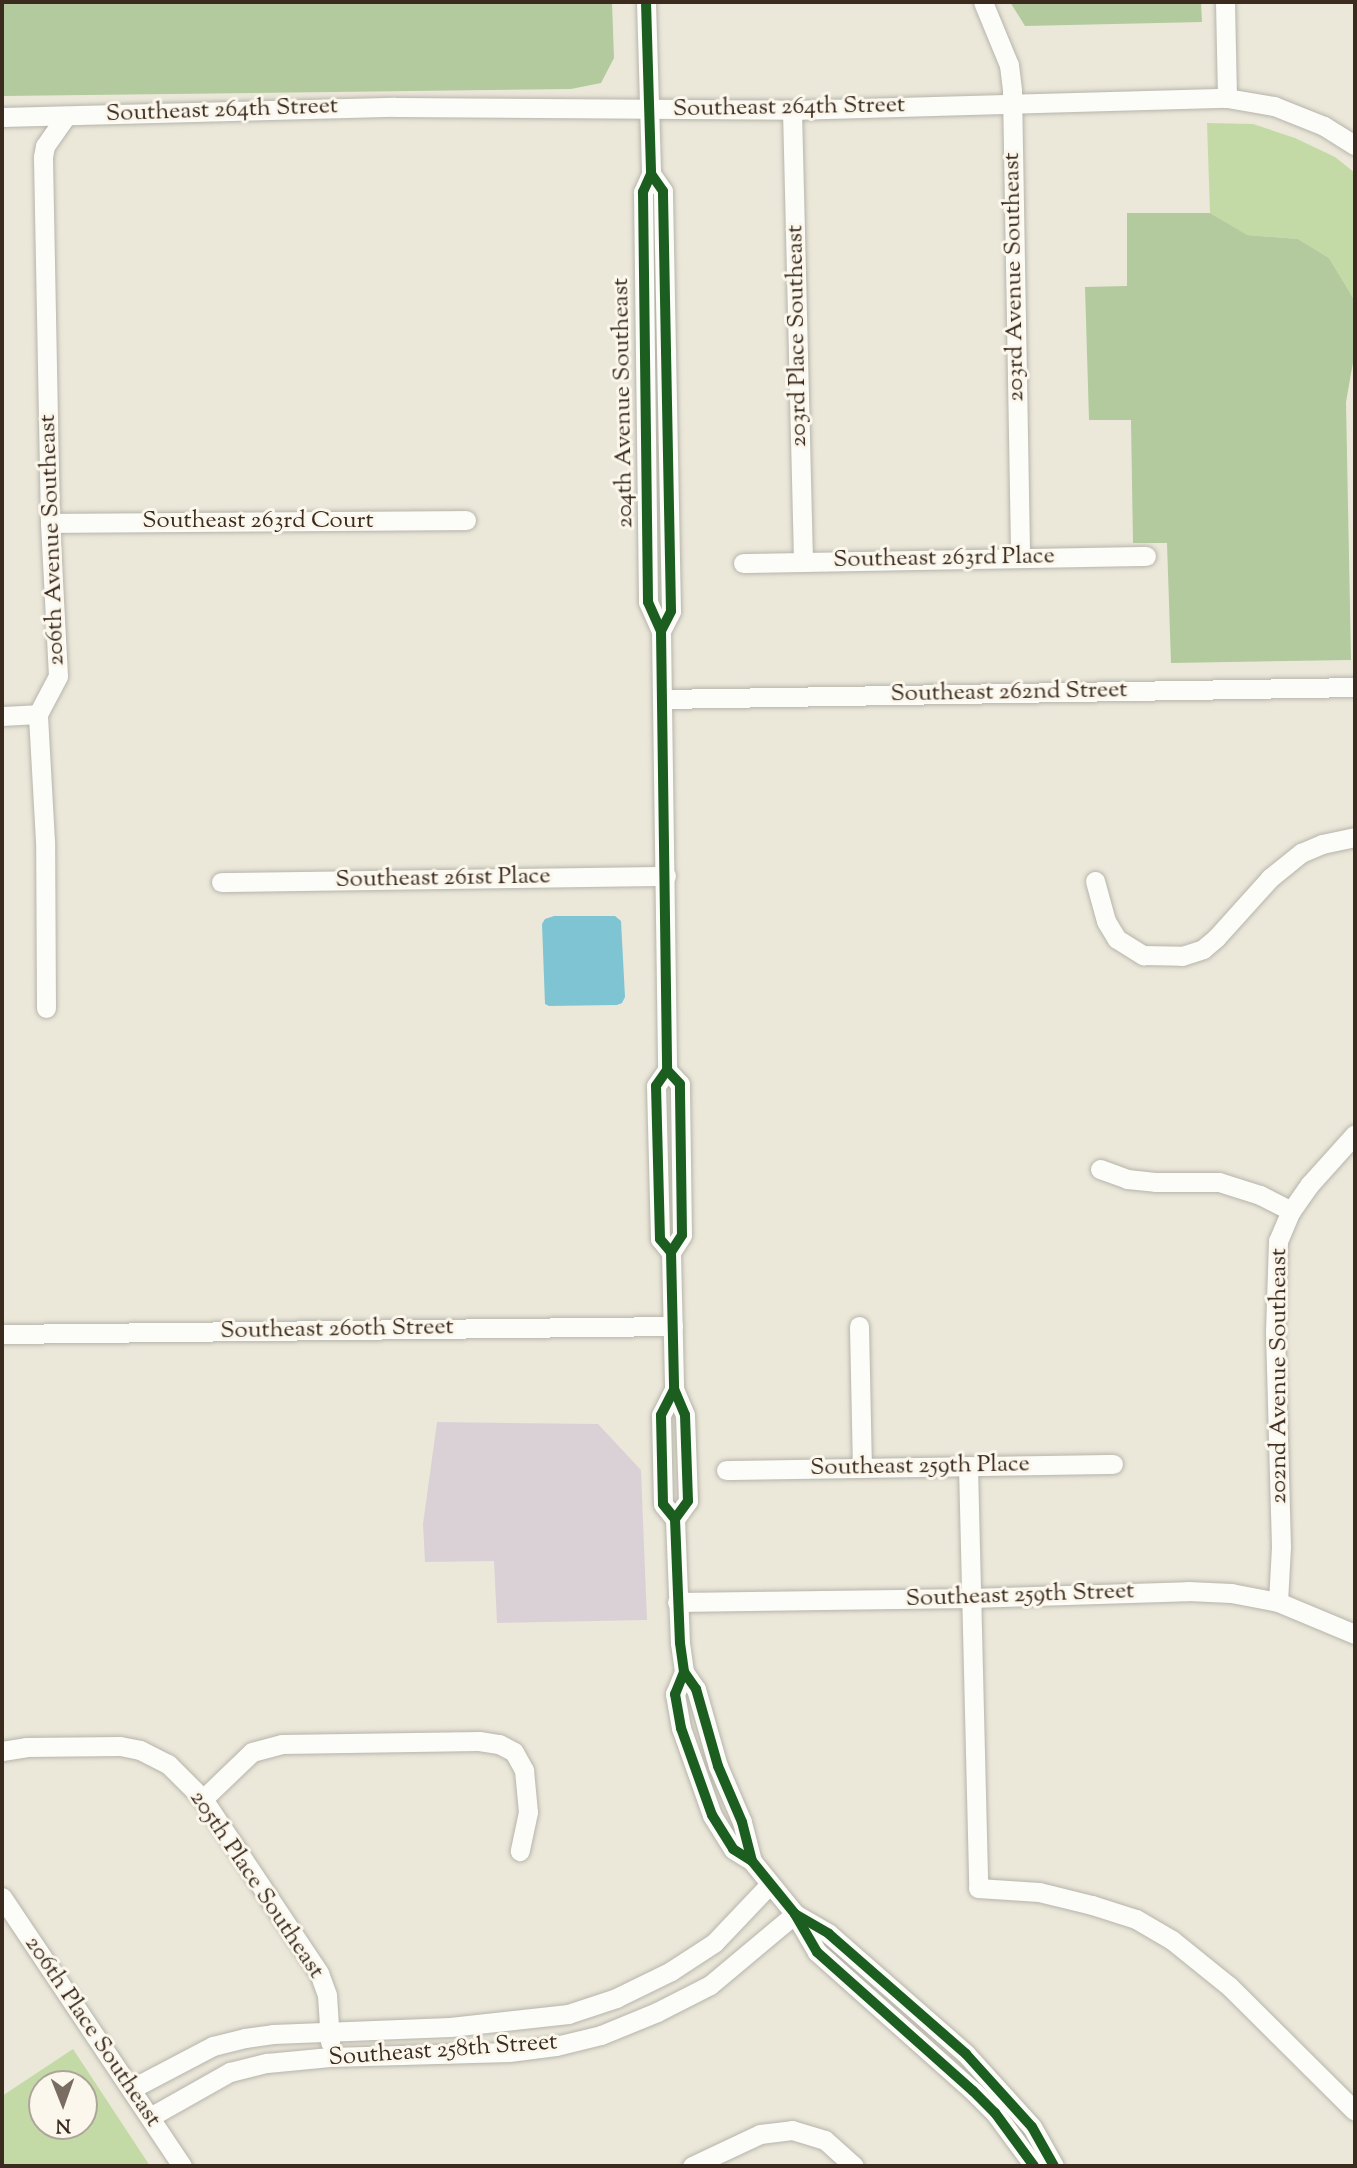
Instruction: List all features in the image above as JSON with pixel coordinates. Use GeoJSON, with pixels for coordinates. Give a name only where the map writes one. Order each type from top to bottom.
{"type":"FeatureCollection","features":[{"type":"Feature","properties":{"kind":"street","name":"204th Avenue Southeast"},"geometry":{"type":"LineString","coordinates":[[646,2],[651,174],[643,192],[648,602],[661,631],[666,876],[667,1070],[656,1086],[660,1239],[671,1252],[674,1389],[684,1415],[688,1501],[675,1519],[677,1602],[684,1672],[696,1689],[718,1766],[742,1822],[752,1861],[795,1914],[817,1952],[973,2091],[995,2113],[1034,2166]]}},
{"type":"Feature","properties":{"kind":"street","name":"203rd Avenue Southeast"},"geometry":{"type":"LineString","coordinates":[[983,2],[1009,65],[1012,103],[1020,558]]}},
{"type":"Feature","properties":{"kind":"street"},"geometry":{"type":"LineString","coordinates":[[1224,2],[1227,98]]}},
{"type":"Feature","properties":{"kind":"street","name":"Southeast 264th Street"},"geometry":{"type":"LineString","coordinates":[[2,117],[395,107],[792,110],[1227,98],[1274,106],[1324,126],[1355,145]]}},
{"type":"Feature","properties":{"kind":"street","name":"203rd Place Southeast"},"geometry":{"type":"LineString","coordinates":[[792,110],[803,562]]}},
{"type":"Feature","properties":{"kind":"street","name":"206th Avenue Southeast"},"geometry":{"type":"LineString","coordinates":[[38,714],[58,676],[50,523],[43,157],[45,146],[66,116]]}},
{"type":"Feature","properties":{"kind":"street","name":"Southeast 263rd Court"},"geometry":{"type":"LineString","coordinates":[[50,523],[466,520]]}},
{"type":"Feature","properties":{"kind":"street","name":"Southeast 263rd Place"},"geometry":{"type":"LineString","coordinates":[[743,563],[1146,556]]}},
{"type":"Feature","properties":{"kind":"street","name":"Southeast 262nd Street"},"geometry":{"type":"LineString","coordinates":[[663,699],[1355,687]]}},
{"type":"Feature","properties":{"kind":"street"},"geometry":{"type":"LineString","coordinates":[[2,716],[38,714],[45,841],[46,1008]]}},
{"type":"Feature","properties":{"kind":"street"},"geometry":{"type":"LineString","coordinates":[[1095,881],[1106,921],[1117,939],[1143,955],[1163,958],[1182,956],[1203,949],[1216,938],[1270,878],[1301,853],[1322,844],[1355,837]]}},
{"type":"Feature","properties":{"kind":"street","name":"Southeast 261st Place"},"geometry":{"type":"LineString","coordinates":[[221,882],[666,876]]}},
{"type":"Feature","properties":{"kind":"street","name":"202nd Avenue Southeast"},"geometry":{"type":"LineString","coordinates":[[1278,1602],[1281,1547],[1275,1273],[1278,1241],[1291,1211],[1310,1184],[1355,1134]]}},
{"type":"Feature","properties":{"kind":"street"},"geometry":{"type":"LineString","coordinates":[[1100,1170],[1127,1179],[1154,1182],[1219,1182],[1260,1195],[1291,1211]]}},
{"type":"Feature","properties":{"kind":"street","name":"Southeast 260th Street"},"geometry":{"type":"LineString","coordinates":[[2,1334],[673,1326]]}},
{"type":"Feature","properties":{"kind":"street"},"geometry":{"type":"LineString","coordinates":[[859,1326],[862,1468]]}},
{"type":"Feature","properties":{"kind":"street","name":"Southeast 259th Place"},"geometry":{"type":"LineString","coordinates":[[726,1470],[1114,1464]]}},
{"type":"Feature","properties":{"kind":"street"},"geometry":{"type":"LineString","coordinates":[[968,1466],[978,1888],[1039,1892],[1092,1905],[1136,1919],[1172,1940],[1229,1986],[1355,2111]]}},
{"type":"Feature","properties":{"kind":"street","name":"Southeast 259th Street"},"geometry":{"type":"LineString","coordinates":[[677,1602],[970,1598],[1188,1591],[1231,1593],[1278,1602],[1355,1634]]}},
{"type":"Feature","properties":{"kind":"street"},"geometry":{"type":"LineString","coordinates":[[203,1798],[252,1752],[282,1744],[479,1741],[499,1744],[514,1752],[524,1770],[528,1812],[520,1851]]}},
{"type":"Feature","properties":{"kind":"street","name":"205th Place Southeast"},"geometry":{"type":"LineString","coordinates":[[2,1751],[26,1746],[130,1748],[168,1765],[203,1798],[319,1973],[327,1995],[331,2032],[330,2057]]}},
{"type":"Feature","properties":{"kind":"street","name":"Southeast 258th Street"},"geometry":{"type":"LineString","coordinates":[[131,2089],[213,2046],[273,2034],[450,2027],[568,2014],[616,1998],[671,1971],[714,1943],[771,1884]]}},
{"type":"Feature","properties":{"kind":"street","name":"206th Place Southeast"},"geometry":{"type":"LineString","coordinates":[[2,1897],[182,2166]]}},
{"type":"Feature","properties":{"kind":"street","name":"204th Avenue Southeast"},"geometry":{"type":"LineString","coordinates":[[795,1914],[828,1934],[966,2054],[1032,2127],[1054,2166]]}},
{"type":"Feature","properties":{"kind":"street","name":"Southeast 258th Street"},"geometry":{"type":"LineString","coordinates":[[150,2117],[230,2072],[267,2063],[330,2057],[509,2052],[556,2046],[601,2035],[657,2012],[710,1985],[795,1914]]}},
{"type":"Feature","properties":{"kind":"street"},"geometry":{"type":"LineString","coordinates":[[692,2166],[760,2134],[792,2130],[825,2140],[854,2166]]}},
{"type":"Feature","properties":{"kind":"shaded area"},"geometry":{"type":"Polygon","coordinates":[[[437,1422],[598,1424],[641,1470],[647,1620],[497,1623],[494,1561],[425,1562],[423,1524],[437,1422]]]}},
{"type":"Feature","properties":{"kind":"green space"},"geometry":{"type":"Polygon","coordinates":[[[2,2],[612,2],[614,58],[601,83],[571,89],[2,96],[2,2]]]}},
{"type":"Feature","properties":{"kind":"green space"},"geometry":{"type":"Polygon","coordinates":[[[1010,2],[1201,2],[1202,22],[1025,26],[1010,2]]]}},
{"type":"Feature","properties":{"kind":"green space"},"geometry":{"type":"Polygon","coordinates":[[[1207,123],[1253,124],[1295,138],[1335,157],[1355,173],[1355,301],[1329,258],[1298,239],[1246,235],[1210,213],[1207,123]]]}},
{"type":"Feature","properties":{"kind":"green space"},"geometry":{"type":"Polygon","coordinates":[[[1127,213],[1210,213],[1247,235],[1298,239],[1329,258],[1355,301],[1355,351],[1346,402],[1351,660],[1171,663],[1167,543],[1133,543],[1131,420],[1089,420],[1085,287],[1127,286],[1127,213]]]}},
{"type":"Feature","properties":{"kind":"green space"},"geometry":{"type":"Polygon","coordinates":[[[73,2049],[87,2070],[41,2070],[73,2049]]]}},
{"type":"Feature","properties":{"kind":"green space"},"geometry":{"type":"Polygon","coordinates":[[[28,2079],[28,2140],[98,2140],[98,2087],[150,2166],[2,2166],[2,2096],[28,2079]]]}},
{"type":"Feature","properties":{"kind":"water"},"geometry":{"type":"Polygon","coordinates":[[[554,916],[615,916],[621,921],[625,997],[622,1003],[545,1004],[542,924],[545,919],[554,916]]]}},
{"type":"Feature","properties":{"kind":"cycle path"},"geometry":{"type":"LineString","coordinates":[[646,2],[651,174],[643,192],[648,602],[661,631],[671,611],[663,191],[651,174]]}},
{"type":"Feature","properties":{"kind":"cycle path"},"geometry":{"type":"LineString","coordinates":[[661,631],[667,1070],[656,1086],[660,1239],[671,1252],[682,1235],[680,1084],[667,1070]]}},
{"type":"Feature","properties":{"kind":"cycle path"},"geometry":{"type":"LineString","coordinates":[[671,1252],[674,1389]]}},
{"type":"Feature","properties":{"kind":"cycle path"},"geometry":{"type":"LineString","coordinates":[[675,1519],[663,1504],[661,1415],[674,1389],[685,1415],[688,1501],[675,1519],[680,1643],[684,1672]]}},
{"type":"Feature","properties":{"kind":"cycle path"},"geometry":{"type":"LineString","coordinates":[[752,1861],[742,1822],[718,1766],[696,1689],[684,1672],[675,1694],[681,1728],[712,1815],[733,1849],[752,1861],[795,1914]]}},
{"type":"Feature","properties":{"kind":"cycle path"},"geometry":{"type":"LineString","coordinates":[[1034,2166],[995,2113],[973,2091],[817,1952],[795,1914],[829,1934],[966,2054],[1032,2127],[1054,2166]]}}]}
